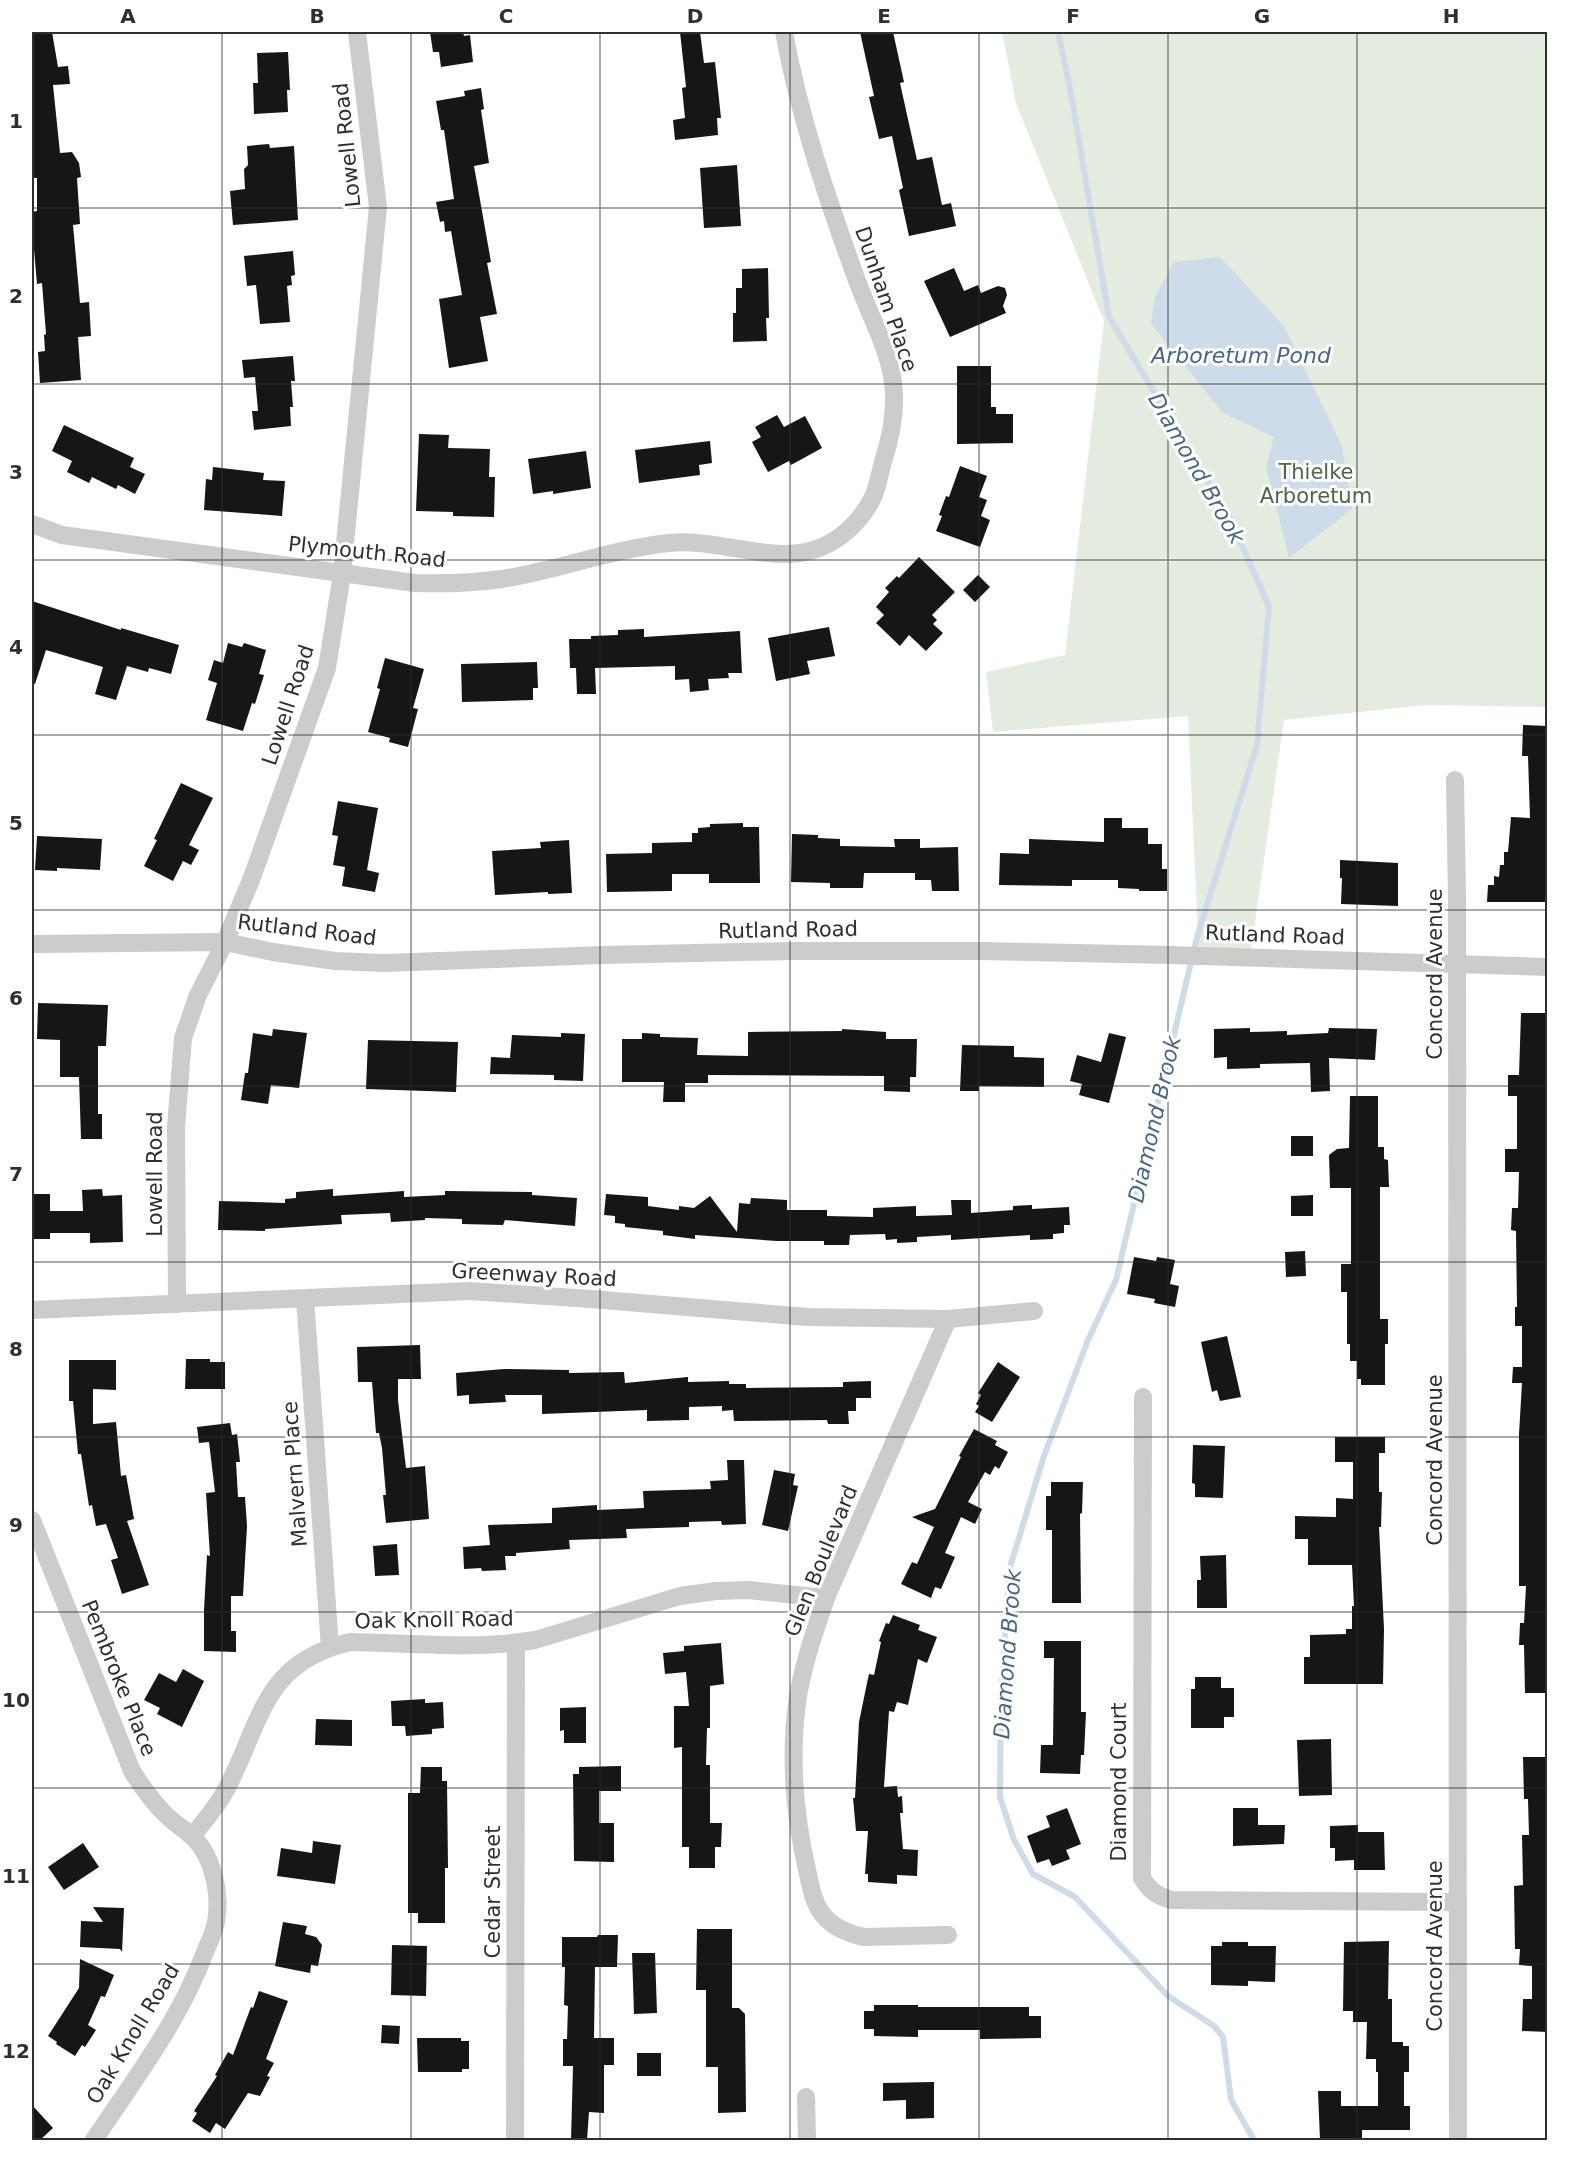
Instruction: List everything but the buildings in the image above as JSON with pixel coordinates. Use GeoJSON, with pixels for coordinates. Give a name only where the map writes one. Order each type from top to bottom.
{"type":"FeatureCollection","features":[{"type":"Feature","properties":{"kind":"street","name":"Lowell Road"},"geometry":{"type":"LineString","coordinates":[[177,1304],[176,1127],[183,1038],[198,994],[225,942],[251,880],[327,668],[342,574],[378,207],[357,32]]}},
{"type":"Feature","properties":{"kind":"street","name":"Dunham Place"},"geometry":{"type":"LineString","coordinates":[[771,553],[789,554],[811,550],[831,542],[849,530],[863,514],[874,495],[894,418],[890,364],[858,284],[819,173],[793,76],[784,32]]}},
{"type":"Feature","properties":{"kind":"street","name":"Plymouth Road"},"geometry":{"type":"LineString","coordinates":[[32,524],[62,535],[415,583],[463,584],[504,579],[656,544],[676,542],[715,544],[771,553]]}},
{"type":"Feature","properties":{"kind":"street","name":"Concord Avenue"},"geometry":{"type":"LineString","coordinates":[[1455,780],[1458,2140]]}},
{"type":"Feature","properties":{"kind":"street","name":"Rutland Road"},"geometry":{"type":"LineString","coordinates":[[32,944],[225,942],[335,961],[384,963],[792,951],[981,951],[1170,954],[1548,967]]}},
{"type":"Feature","properties":{"kind":"street","name":"Greenway Road"},"geometry":{"type":"LineString","coordinates":[[32,1310],[470,1291],[808,1317],[948,1319],[1034,1311]]}},
{"type":"Feature","properties":{"kind":"street","name":"Malvern Place"},"geometry":{"type":"LineString","coordinates":[[305,1299],[330,1647]]}},
{"type":"Feature","properties":{"kind":"street","name":"Glen Boulevard"},"geometry":{"type":"LineString","coordinates":[[948,1319],[826,1598],[808,1653],[799,1694],[794,1739],[794,1792],[799,1837],[817,1904],[828,1920],[851,1935],[864,1937],[948,1935]]}},
{"type":"Feature","properties":{"kind":"street","name":"Diamond Court"},"geometry":{"type":"LineString","coordinates":[[1143,1397],[1142,1878],[1150,1890],[1160,1897],[1172,1900],[1458,1902]]}},
{"type":"Feature","properties":{"kind":"street","name":"Pembroke Place"},"geometry":{"type":"LineString","coordinates":[[32,1520],[132,1771],[147,1795],[167,1816],[193,1835]]}},
{"type":"Feature","properties":{"kind":"street","name":"Oak Knoll Road"},"geometry":{"type":"LineString","coordinates":[[94,2140],[179,2010],[216,1923],[218,1899],[214,1877],[206,1855],[193,1835],[214,1809],[230,1783],[257,1717],[275,1688],[303,1660],[330,1647],[350,1642],[481,1645],[535,1640],[680,1596],[716,1591],[748,1590],[826,1598]]}},
{"type":"Feature","properties":{"kind":"street","name":"Cedar Street"},"geometry":{"type":"LineString","coordinates":[[515,2140],[516,1643]]}},
{"type":"Feature","properties":{"kind":"street"},"geometry":{"type":"LineString","coordinates":[[806,2097],[807,2140]]}},
{"type":"Feature","properties":{"kind":"green space","name":"Thielke Arboretum"},"geometry":{"type":"Polygon","coordinates":[[[1002,32],[1547,32],[1547,707],[1425,705],[1284,720],[1250,957],[1199,956],[1188,716],[993,732],[986,672],[1065,655],[1104,321],[1016,103],[1002,32]]]}},
{"type":"Feature","properties":{"kind":"water","name":"Arboretum Pond"},"geometry":{"type":"Polygon","coordinates":[[[1220,257],[1284,326],[1342,446],[1352,509],[1289,558],[1266,467],[1274,437],[1223,413],[1151,324],[1155,297],[1174,262],[1220,257]]]}},
{"type":"Feature","properties":{"kind":"waterway","name":"Diamond Brook"},"geometry":{"type":"LineString","coordinates":[[1058,32],[1070,88],[1109,317],[1230,518],[1269,607],[1257,745],[1197,937],[1116,1280],[1088,1340],[1044,1456],[1010,1567],[1001,1692],[1000,1797],[1014,1840],[1033,1874],[1075,1897],[1168,1996],[1214,2026],[1223,2037],[1231,2100],[1254,2140]]}}]}
